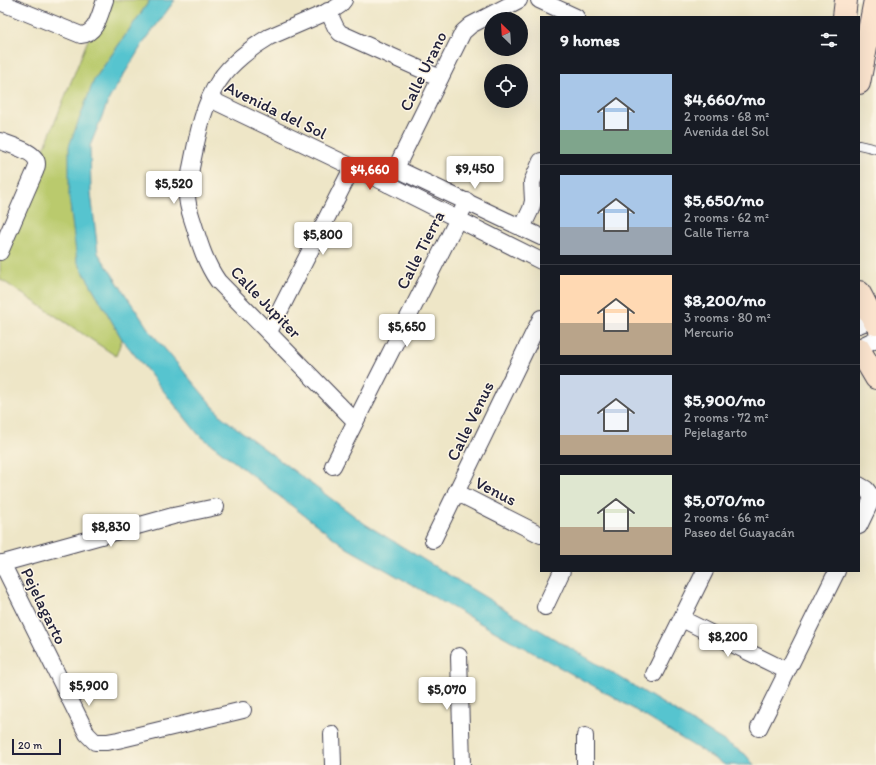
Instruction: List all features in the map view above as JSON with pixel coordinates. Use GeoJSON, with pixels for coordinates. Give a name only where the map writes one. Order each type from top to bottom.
{"type":"FeatureCollection","features":[{"type":"Feature","properties":{"kind":"main road"},"geometry":{"type":"LineString","coordinates":[[844,16],[846,0]]}},
{"type":"Feature","properties":{"kind":"main road"},"geometry":{"type":"LineString","coordinates":[[860,77],[874,0]]}},
{"type":"Feature","properties":{"kind":"main road"},"geometry":{"type":"LineString","coordinates":[[860,295],[871,327]]}},
{"type":"Feature","properties":{"kind":"main road"},"geometry":{"type":"LineString","coordinates":[[860,350],[876,378]]}},
{"type":"Feature","properties":{"kind":"street"},"geometry":{"type":"LineString","coordinates":[[0,2],[81,35],[87,35],[95,28],[105,0]]}},
{"type":"Feature","properties":{"kind":"street","name":"Calle Jupiter"},"geometry":{"type":"LineString","coordinates":[[344,0],[340,5],[279,32],[260,43],[225,73],[218,82],[210,99],[200,127],[187,190],[189,211],[212,274],[355,421]]}},
{"type":"Feature","properties":{"kind":"street","name":"Calle Urano"},"geometry":{"type":"LineString","coordinates":[[388,184],[397,169],[440,78],[466,28],[519,0]]}},
{"type":"Feature","properties":{"kind":"street"},"geometry":{"type":"LineString","coordinates":[[539,0],[574,16]]}},
{"type":"Feature","properties":{"kind":"street"},"geometry":{"type":"LineString","coordinates":[[328,11],[340,33],[440,78]]}},
{"type":"Feature","properties":{"kind":"street","name":"Avenida del Sol"},"geometry":{"type":"LineString","coordinates":[[210,99],[388,184],[540,260]]}},
{"type":"Feature","properties":{"kind":"street"},"geometry":{"type":"LineString","coordinates":[[0,141],[34,156],[37,164],[0,252]]}},
{"type":"Feature","properties":{"kind":"street"},"geometry":{"type":"LineString","coordinates":[[522,228],[533,201],[532,182],[540,163]]}},
{"type":"Feature","properties":{"kind":"street"},"geometry":{"type":"LineString","coordinates":[[269,332],[352,168]]}},
{"type":"Feature","properties":{"kind":"street"},"geometry":{"type":"LineString","coordinates":[[397,169],[540,237]]}},
{"type":"Feature","properties":{"kind":"street","name":"Calle Tierra"},"geometry":{"type":"LineString","coordinates":[[333,466],[457,218],[467,201]]}},
{"type":"Feature","properties":{"kind":"street","name":"Calle Venus"},"geometry":{"type":"LineString","coordinates":[[433,540],[540,320]]}},
{"type":"Feature","properties":{"kind":"street"},"geometry":{"type":"LineString","coordinates":[[860,346],[871,327]]}},
{"type":"Feature","properties":{"kind":"street"},"geometry":{"type":"LineString","coordinates":[[860,486],[866,489],[872,497],[860,524]]}},
{"type":"Feature","properties":{"kind":"street","name":"Venus"},"geometry":{"type":"LineString","coordinates":[[456,492],[540,534]]}},
{"type":"Feature","properties":{"kind":"street"},"geometry":{"type":"LineString","coordinates":[[1,564],[166,518],[216,507]]}},
{"type":"Feature","properties":{"kind":"street","name":"Pejelagarto"},"geometry":{"type":"LineString","coordinates":[[1,564],[81,723],[87,734],[95,742],[118,740],[244,710]]}},
{"type":"Feature","properties":{"kind":"street"},"geometry":{"type":"LineString","coordinates":[[545,607],[562,572]]}},
{"type":"Feature","properties":{"kind":"street"},"geometry":{"type":"LineString","coordinates":[[654,674],[706,572]]}},
{"type":"Feature","properties":{"kind":"street"},"geometry":{"type":"LineString","coordinates":[[759,728],[836,572]]}},
{"type":"Feature","properties":{"kind":"street"},"geometry":{"type":"LineString","coordinates":[[682,619],[787,671]]}},
{"type":"Feature","properties":{"kind":"street"},"geometry":{"type":"LineString","coordinates":[[459,656],[462,765]]}},
{"type":"Feature","properties":{"kind":"street"},"geometry":{"type":"LineString","coordinates":[[332,734],[333,765]]}},
{"type":"Feature","properties":{"kind":"street"},"geometry":{"type":"LineString","coordinates":[[584,736],[585,765]]}},
{"type":"Feature","properties":{"kind":"lane"},"geometry":{"type":"LineString","coordinates":[[860,145],[876,149]]}},
{"type":"Feature","properties":{"kind":"green space"},"geometry":{"type":"Polygon","coordinates":[[[104,0],[150,0],[94,80],[77,261],[122,339],[116,356],[0,279],[0,252],[33,176],[104,0]]]}},
{"type":"Feature","properties":{"kind":"water"},"geometry":{"type":"Polygon","coordinates":[[[150,0],[175,0],[142,45],[109,99],[90,146],[91,193],[98,253],[149,330],[222,417],[365,524],[745,754],[754,765],[725,765],[612,696],[347,548],[198,434],[122,339],[77,261],[69,197],[69,146],[94,80],[150,0]]]}}]}
